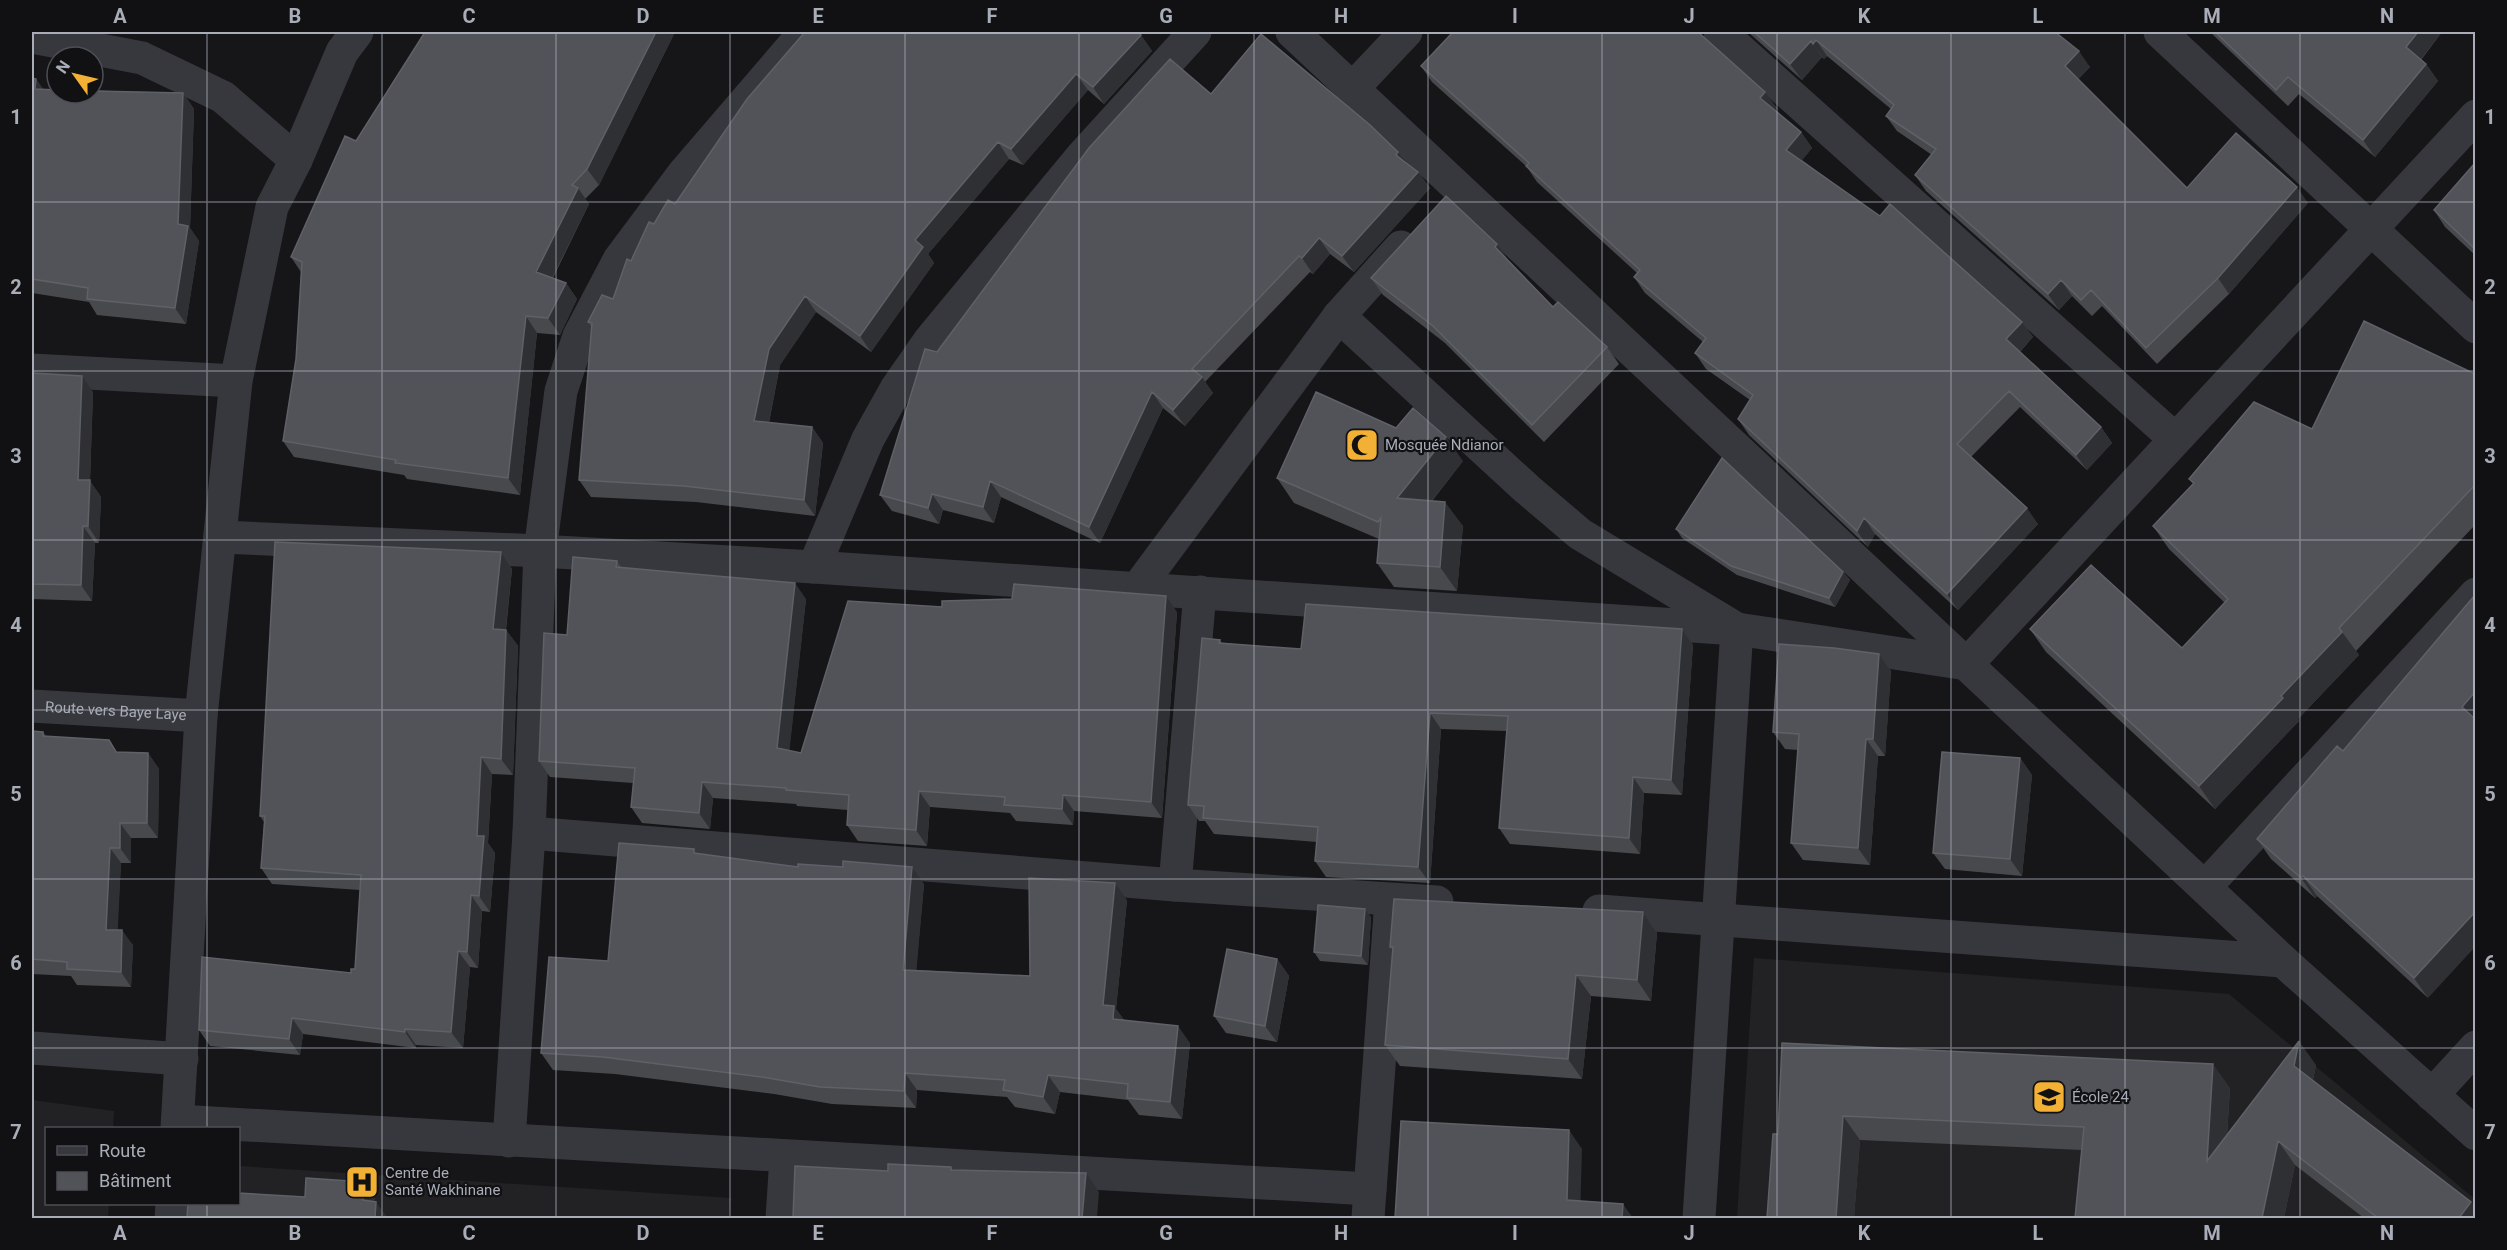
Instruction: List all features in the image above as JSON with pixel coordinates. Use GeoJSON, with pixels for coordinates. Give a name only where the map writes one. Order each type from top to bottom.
{"type":"FeatureCollection","features":[{"type":"Feature","properties":{"kind":"street"},"geometry":{"type":"LineString","coordinates":[[219,1127],[178,1125],[201,716],[236,381],[272,207],[296,160],[342,52],[357,32]]}},
{"type":"Feature","properties":{"kind":"street"},"geometry":{"type":"LineString","coordinates":[[509,1141],[529,833],[540,551],[561,391],[579,336],[618,260],[684,173],[805,32]]}},
{"type":"Feature","properties":{"kind":"street"},"geometry":{"type":"LineString","coordinates":[[814,567],[868,439],[896,389],[930,340],[1083,154],[1195,32]]}},
{"type":"Feature","properties":{"kind":"street"},"geometry":{"type":"LineString","coordinates":[[1292,32],[2283,961],[2475,1134]]}},
{"type":"Feature","properties":{"kind":"street"},"geometry":{"type":"LineString","coordinates":[[1353,88],[1406,32]]}},
{"type":"Feature","properties":{"kind":"street"},"geometry":{"type":"LineString","coordinates":[[1720,32],[2175,439]]}},
{"type":"Feature","properties":{"kind":"street"},"geometry":{"type":"LineString","coordinates":[[2160,32],[2372,228],[2475,327]]}},
{"type":"Feature","properties":{"kind":"street"},"geometry":{"type":"LineString","coordinates":[[37,35],[142,58],[223,97],[296,160]]}},
{"type":"Feature","properties":{"kind":"street"},"geometry":{"type":"LineString","coordinates":[[1966,664],[2475,116]]}},
{"type":"Feature","properties":{"kind":"street"},"geometry":{"type":"LineString","coordinates":[[1137,589],[1339,316],[1457,186]]}},
{"type":"Feature","properties":{"kind":"street"},"geometry":{"type":"LineString","coordinates":[[1339,316],[1527,489],[1580,534],[1737,629]]}},
{"type":"Feature","properties":{"kind":"street"},"geometry":{"type":"LineString","coordinates":[[32,370],[236,381]]}},
{"type":"Feature","properties":{"kind":"street"},"geometry":{"type":"LineString","coordinates":[[220,537],[540,551],[814,567],[1737,629],[1966,664]]}},
{"type":"Feature","properties":{"kind":"street"},"geometry":{"type":"LineString","coordinates":[[1175,885],[1200,592]]}},
{"type":"Feature","properties":{"kind":"street"},"geometry":{"type":"LineString","coordinates":[[2205,887],[2475,594]]}},
{"type":"Feature","properties":{"kind":"street"},"geometry":{"type":"LineString","coordinates":[[1699,1218],[1737,629]]}},
{"type":"Feature","properties":{"kind":"street","name":"Route vers Baye Laye"},"geometry":{"type":"LineString","coordinates":[[32,706],[201,716]]}},
{"type":"Feature","properties":{"kind":"street"},"geometry":{"type":"LineString","coordinates":[[529,833],[1175,885],[1472,904]]}},
{"type":"Feature","properties":{"kind":"street"},"geometry":{"type":"LineString","coordinates":[[240,1128],[786,1157],[1369,1204],[1390,900]]}},
{"type":"Feature","properties":{"kind":"street"},"geometry":{"type":"LineString","coordinates":[[1566,909],[1719,918],[2283,961]]}},
{"type":"Feature","properties":{"kind":"street"},"geometry":{"type":"LineString","coordinates":[[2432,1095],[2475,1047]]}},
{"type":"Feature","properties":{"kind":"street"},"geometry":{"type":"LineString","coordinates":[[32,1048],[182,1059]]}},
{"type":"Feature","properties":{"kind":"street"},"geometry":{"type":"LineString","coordinates":[[782,1218],[786,1157]]}},
{"type":"Feature","properties":{"kind":"shaded area","name":"École 24"},"geometry":{"type":"Polygon","coordinates":[[[1754,958],[2229,994],[2476,1200],[2475,1218],[1737,1218],[1754,958]]]}},
{"type":"Feature","properties":{"kind":"shaded area"},"geometry":{"type":"Polygon","coordinates":[[[32,1100],[114,1111],[113,1127],[45,1127],[45,1205],[109,1205],[108,1218],[32,1218],[32,1100]]]}},
{"type":"Feature","properties":{"kind":"shaded area","name":"Centre de Santé Wakhinane"},"geometry":{"type":"Polygon","coordinates":[[[240,1166],[731,1198],[729,1218],[230,1218],[237,1205],[240,1205],[240,1166]]]}},
{"type":"Feature","properties":{"kind":"building"},"geometry":{"type":"Polygon","coordinates":[[[425,32],[656,32],[587,169],[572,185],[578,188],[536,272],[566,283],[548,318],[526,316],[508,478],[395,463],[396,460],[283,441],[296,359],[302,262],[291,257],[345,136],[356,141],[425,32]]]}},
{"type":"Feature","properties":{"kind":"building"},"geometry":{"type":"Polygon","coordinates":[[[805,32],[1137,32],[1141,35],[1093,87],[1076,74],[1011,149],[998,142],[915,240],[923,247],[860,336],[805,296],[769,349],[754,421],[812,427],[804,500],[684,486],[579,480],[592,323],[588,322],[602,295],[613,299],[627,259],[631,261],[649,222],[654,224],[668,200],[675,204],[747,99],[805,32]]]}},
{"type":"Feature","properties":{"kind":"building"},"geometry":{"type":"Polygon","coordinates":[[[1453,32],[1698,32],[1765,92],[1760,98],[1801,132],[1786,150],[1880,216],[1890,204],[2022,322],[2006,339],[2101,427],[2076,455],[2009,391],[1957,444],[2027,508],[1947,594],[1864,518],[1857,531],[1738,419],[1753,395],[1695,353],[1706,338],[1634,277],[1640,270],[1526,166],[1529,163],[1421,66],[1453,32]]]}},
{"type":"Feature","properties":{"kind":"building"},"geometry":{"type":"Polygon","coordinates":[[[1754,32],[2055,32],[2079,51],[2065,66],[2187,188],[2236,133],[2297,187],[2218,278],[2146,348],[2091,290],[2081,300],[2061,280],[2048,294],[1915,175],[1936,149],[1886,116],[1894,105],[1816,40],[1813,44],[1811,41],[1790,64],[1754,32]]]}},
{"type":"Feature","properties":{"kind":"building"},"geometry":{"type":"Polygon","coordinates":[[[2215,32],[2418,32],[2406,47],[2426,64],[2363,140],[2288,77],[2276,90],[2215,32]]]}},
{"type":"Feature","properties":{"kind":"building"},"geometry":{"type":"Polygon","coordinates":[[[1261,34],[1370,125],[1398,152],[1396,155],[1418,172],[1342,256],[1319,238],[1302,258],[1299,256],[1192,369],[1202,377],[1173,410],[1152,392],[1089,527],[990,481],[983,507],[932,494],[928,508],[880,495],[925,349],[937,352],[1089,148],[1170,59],[1211,94],[1261,34]]]}},
{"type":"Feature","properties":{"kind":"building"},"geometry":{"type":"Polygon","coordinates":[[[32,78],[36,79],[35,89],[45,89],[45,105],[105,105],[105,91],[183,93],[178,224],[188,226],[175,308],[87,299],[88,288],[32,279],[32,78]]]}},
{"type":"Feature","properties":{"kind":"building"},"geometry":{"type":"Polygon","coordinates":[[[2475,163],[2475,249],[2434,210],[2475,163]]]}},
{"type":"Feature","properties":{"kind":"building"},"geometry":{"type":"Polygon","coordinates":[[[1446,196],[1497,244],[1495,247],[1553,307],[1558,302],[1607,347],[1532,425],[1433,326],[1371,278],[1446,196]]]}},
{"type":"Feature","properties":{"kind":"building"},"geometry":{"type":"Polygon","coordinates":[[[2364,321],[2475,374],[2475,485],[2339,628],[2342,632],[2199,786],[2030,629],[2091,565],[2182,648],[2228,599],[2153,526],[2194,483],[2189,479],[2254,402],[2312,429],[2364,321]]]}},
{"type":"Feature","properties":{"kind":"building"},"geometry":{"type":"Polygon","coordinates":[[[32,373],[82,376],[78,480],[90,480],[88,526],[83,526],[81,585],[32,584],[32,373]]]}},
{"type":"Feature","properties":{"kind":"building"},"geometry":{"type":"Polygon","coordinates":[[[1316,392],[1396,428],[1413,408],[1446,437],[1397,498],[1445,502],[1440,567],[1377,563],[1381,518],[1378,522],[1277,478],[1316,392]]]}},
{"type":"Feature","properties":{"kind":"building"},"geometry":{"type":"Polygon","coordinates":[[[1722,458],[1843,572],[1829,598],[1731,566],[1676,529],[1722,458]]]}},
{"type":"Feature","properties":{"kind":"building"},"geometry":{"type":"Polygon","coordinates":[[[275,542],[501,552],[493,629],[506,630],[501,759],[481,757],[477,836],[484,836],[479,896],[471,895],[467,952],[458,951],[451,1032],[405,1029],[405,1032],[292,1018],[289,1039],[199,1030],[202,957],[351,973],[351,969],[355,969],[361,875],[261,868],[265,816],[260,816],[275,542]]]}},
{"type":"Feature","properties":{"kind":"building"},"geometry":{"type":"Polygon","coordinates":[[[573,557],[617,561],[616,567],[795,583],[777,748],[801,753],[848,601],[942,607],[942,601],[1012,599],[1014,584],[1166,596],[1151,802],[1063,795],[1062,809],[1004,805],[1005,797],[919,791],[916,830],[847,825],[849,795],[786,790],[786,788],[702,782],[699,813],[631,807],[635,768],[539,761],[544,633],[567,635],[573,557]]]}},
{"type":"Feature","properties":{"kind":"building"},"geometry":{"type":"Polygon","coordinates":[[[2475,595],[2475,692],[2462,707],[2475,719],[2475,912],[2414,978],[2303,876],[2301,878],[2257,839],[2337,746],[2343,751],[2475,595]]]}},
{"type":"Feature","properties":{"kind":"building"},"geometry":{"type":"Polygon","coordinates":[[[1306,604],[1682,629],[1671,780],[1633,777],[1629,838],[1499,828],[1508,716],[1430,713],[1418,867],[1315,861],[1318,827],[1203,818],[1204,806],[1188,805],[1202,638],[1220,640],[1219,643],[1301,649],[1306,604]]]}},
{"type":"Feature","properties":{"kind":"building"},"geometry":{"type":"Polygon","coordinates":[[[1779,644],[1879,654],[1873,739],[1866,739],[1858,848],[1791,843],[1799,734],[1773,732],[1779,644]]]}},
{"type":"Feature","properties":{"kind":"building"},"geometry":{"type":"Polygon","coordinates":[[[32,731],[43,732],[43,736],[109,740],[116,752],[148,753],[147,823],[120,823],[120,848],[110,848],[106,930],[122,930],[121,972],[67,969],[67,962],[32,959],[32,731]]]}},
{"type":"Feature","properties":{"kind":"building"},"geometry":{"type":"Polygon","coordinates":[[[1942,752],[2020,758],[2010,859],[1933,853],[1942,752]]]}},
{"type":"Feature","properties":{"kind":"building"},"geometry":{"type":"Polygon","coordinates":[[[619,843],[694,849],[694,853],[798,867],[798,864],[843,867],[843,861],[912,867],[903,970],[1030,976],[1029,878],[1115,883],[1103,1005],[1114,1006],[1113,1019],[1178,1026],[1170,1102],[1127,1098],[1128,1084],[1048,1075],[1043,1097],[1003,1090],[1005,1080],[905,1073],[904,1091],[820,1087],[762,1077],[603,1057],[541,1053],[549,957],[608,961],[619,843]]]}},
{"type":"Feature","properties":{"kind":"building"},"geometry":{"type":"Polygon","coordinates":[[[1394,899],[1643,912],[1637,980],[1576,975],[1568,1059],[1385,1045],[1393,947],[1390,947],[1394,899]]]}},
{"type":"Feature","properties":{"kind":"building"},"geometry":{"type":"Polygon","coordinates":[[[1318,905],[1365,909],[1361,956],[1314,952],[1318,905]]]}},
{"type":"Feature","properties":{"kind":"building"},"geometry":{"type":"Polygon","coordinates":[[[1227,949],[1277,959],[1265,1026],[1214,1016],[1227,949]]]}},
{"type":"Feature","properties":{"kind":"building"},"geometry":{"type":"Polygon","coordinates":[[[2299,1041],[2294,1066],[2471,1202],[2459,1218],[2378,1218],[2278,1141],[2262,1218],[2075,1218],[2084,1127],[1843,1116],[1836,1218],[1767,1218],[1773,1134],[1778,1134],[1782,1043],[2213,1064],[2207,1161],[2299,1041]]]}},
{"type":"Feature","properties":{"kind":"building"},"geometry":{"type":"Polygon","coordinates":[[[1401,1121],[1569,1130],[1567,1200],[1623,1204],[1622,1218],[1395,1218],[1401,1121]]]}},
{"type":"Feature","properties":{"kind":"building"},"geometry":{"type":"Polygon","coordinates":[[[888,1164],[951,1167],[951,1170],[1086,1173],[1082,1218],[793,1218],[795,1166],[888,1171],[888,1164]]]}},
{"type":"Feature","properties":{"kind":"building"},"geometry":{"type":"Polygon","coordinates":[[[306,1178],[364,1182],[363,1200],[376,1202],[375,1218],[187,1218],[188,1205],[240,1205],[240,1193],[305,1197],[306,1178]]]}},
{"type":"Feature","properties":{"kind":"place","name":"Mosquée Ndianor"},"geometry":{"type":"Point","coordinates":[1362,445]}},
{"type":"Feature","properties":{"kind":"place","name":"École 24"},"geometry":{"type":"Point","coordinates":[2049,1097]}},
{"type":"Feature","properties":{"kind":"place","name":"Centre de Santé Wakhinane"},"geometry":{"type":"Point","coordinates":[362,1182]}}]}
